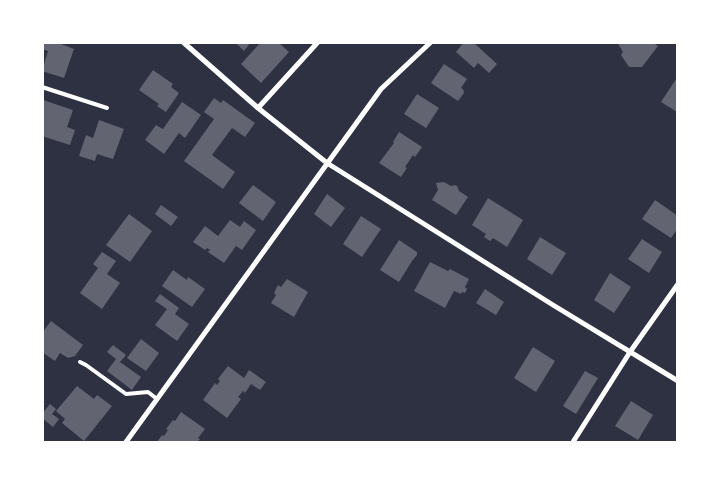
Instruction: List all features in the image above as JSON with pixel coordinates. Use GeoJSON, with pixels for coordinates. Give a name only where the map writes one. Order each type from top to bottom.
{"type":"FeatureCollection","features":[{"type":"Feature","properties":{"kind":"street"},"geometry":{"type":"LineString","coordinates":[[182,42],[258,108],[327,163],[678,381]]}},
{"type":"Feature","properties":{"kind":"street"},"geometry":{"type":"LineString","coordinates":[[258,108],[318,42]]}},
{"type":"Feature","properties":{"kind":"street"},"geometry":{"type":"LineString","coordinates":[[126,442],[381,88],[431,42]]}},
{"type":"Feature","properties":{"kind":"street"},"geometry":{"type":"LineString","coordinates":[[573,442],[630,352],[678,284]]}},
{"type":"Feature","properties":{"kind":"lane"},"geometry":{"type":"LineString","coordinates":[[42,87],[107,108]]}},
{"type":"Feature","properties":{"kind":"lane"},"geometry":{"type":"LineString","coordinates":[[80,362],[126,394],[148,392],[157,399]]}},
{"type":"Feature","properties":{"kind":"building"},"geometry":{"type":"Polygon","coordinates":[[[43,42],[56,42],[74,49],[64,78],[42,71],[48,51],[42,49],[43,42]]]}},
{"type":"Feature","properties":{"kind":"building"},"geometry":{"type":"Polygon","coordinates":[[[235,42],[251,42],[244,51],[235,42]]]}},
{"type":"Feature","properties":{"kind":"building"},"geometry":{"type":"Polygon","coordinates":[[[261,42],[278,42],[289,52],[261,83],[241,64],[261,42]]]}},
{"type":"Feature","properties":{"kind":"building"},"geometry":{"type":"Polygon","coordinates":[[[464,42],[473,42],[497,64],[489,73],[478,63],[474,68],[456,52],[464,42]]]}},
{"type":"Feature","properties":{"kind":"building"},"geometry":{"type":"Polygon","coordinates":[[[617,42],[652,42],[658,46],[642,67],[629,67],[621,55],[623,52],[617,42]]]}},
{"type":"Feature","properties":{"kind":"building"},"geometry":{"type":"Polygon","coordinates":[[[444,64],[467,79],[461,88],[464,93],[458,101],[431,83],[444,64]]]}},
{"type":"Feature","properties":{"kind":"building"},"geometry":{"type":"Polygon","coordinates":[[[153,70],[173,84],[171,87],[179,93],[166,112],[157,106],[159,104],[139,90],[153,70]]]}},
{"type":"Feature","properties":{"kind":"building"},"geometry":{"type":"Polygon","coordinates":[[[678,76],[678,111],[677,112],[661,102],[678,76]]]}},
{"type":"Feature","properties":{"kind":"building"},"geometry":{"type":"Polygon","coordinates":[[[417,94],[439,108],[426,128],[404,114],[417,94]]]}},
{"type":"Feature","properties":{"kind":"building"},"geometry":{"type":"Polygon","coordinates":[[[214,98],[221,103],[223,100],[255,123],[245,137],[232,128],[212,155],[235,172],[223,189],[184,161],[214,119],[204,112],[214,98]]]}},
{"type":"Feature","properties":{"kind":"building"},"geometry":{"type":"Polygon","coordinates":[[[43,100],[73,110],[67,127],[75,130],[70,145],[42,136],[43,100]]]}},
{"type":"Feature","properties":{"kind":"building"},"geometry":{"type":"Polygon","coordinates":[[[182,102],[201,115],[185,138],[179,133],[164,154],[145,140],[156,125],[163,129],[182,102]]]}},
{"type":"Feature","properties":{"kind":"building"},"geometry":{"type":"Polygon","coordinates":[[[99,120],[124,129],[113,159],[97,154],[95,161],[79,156],[86,135],[93,138],[99,120]]]}},
{"type":"Feature","properties":{"kind":"building"},"geometry":{"type":"Polygon","coordinates":[[[399,132],[422,147],[415,157],[413,155],[401,177],[379,163],[394,143],[399,132]]]}},
{"type":"Feature","properties":{"kind":"building"},"geometry":{"type":"Polygon","coordinates":[[[444,182],[451,186],[457,186],[459,191],[468,197],[456,215],[432,200],[438,190],[436,183],[444,182]]]}},
{"type":"Feature","properties":{"kind":"building"},"geometry":{"type":"Polygon","coordinates":[[[253,185],[276,202],[263,221],[239,203],[253,185]]]}},
{"type":"Feature","properties":{"kind":"building"},"geometry":{"type":"Polygon","coordinates":[[[327,194],[345,208],[331,227],[314,214],[327,194]]]}},
{"type":"Feature","properties":{"kind":"building"},"geometry":{"type":"Polygon","coordinates":[[[488,198],[523,220],[507,247],[493,238],[490,241],[484,237],[486,234],[472,225],[488,198]]]}},
{"type":"Feature","properties":{"kind":"building"},"geometry":{"type":"Polygon","coordinates":[[[655,200],[678,216],[678,228],[671,238],[642,219],[655,200]]]}},
{"type":"Feature","properties":{"kind":"building"},"geometry":{"type":"Polygon","coordinates":[[[161,205],[178,217],[171,226],[155,214],[161,205]]]}},
{"type":"Feature","properties":{"kind":"building"},"geometry":{"type":"Polygon","coordinates":[[[129,214],[152,231],[130,262],[106,245],[129,214]]]}},
{"type":"Feature","properties":{"kind":"building"},"geometry":{"type":"Polygon","coordinates":[[[361,216],[381,229],[362,257],[343,244],[361,216]]]}},
{"type":"Feature","properties":{"kind":"building"},"geometry":{"type":"Polygon","coordinates":[[[230,220],[240,227],[244,221],[256,230],[242,250],[236,246],[224,263],[208,252],[210,250],[207,248],[205,250],[193,242],[205,226],[218,236],[230,220]]]}},
{"type":"Feature","properties":{"kind":"building"},"geometry":{"type":"Polygon","coordinates":[[[540,237],[566,253],[552,275],[527,259],[540,237]]]}},
{"type":"Feature","properties":{"kind":"building"},"geometry":{"type":"Polygon","coordinates":[[[642,239],[662,252],[649,273],[628,259],[642,239]]]}},
{"type":"Feature","properties":{"kind":"building"},"geometry":{"type":"Polygon","coordinates":[[[399,240],[417,252],[417,255],[399,282],[380,270],[399,240]]]}},
{"type":"Feature","properties":{"kind":"building"},"geometry":{"type":"Polygon","coordinates":[[[102,252],[116,261],[107,274],[120,283],[102,309],[80,293],[98,268],[93,264],[102,252]]]}},
{"type":"Feature","properties":{"kind":"building"},"geometry":{"type":"Polygon","coordinates":[[[430,262],[448,271],[450,269],[469,279],[465,287],[467,289],[465,293],[462,292],[461,294],[454,291],[445,308],[414,291],[430,262]]]}},
{"type":"Feature","properties":{"kind":"building"},"geometry":{"type":"Polygon","coordinates":[[[173,270],[187,280],[188,277],[205,289],[192,307],[162,286],[173,270]]]}},
{"type":"Feature","properties":{"kind":"building"},"geometry":{"type":"Polygon","coordinates":[[[610,273],[631,287],[614,313],[594,300],[610,273]]]}},
{"type":"Feature","properties":{"kind":"building"},"geometry":{"type":"Polygon","coordinates":[[[287,279],[308,292],[294,317],[271,303],[276,295],[274,293],[278,285],[281,287],[287,279]]]}},
{"type":"Feature","properties":{"kind":"building"},"geometry":{"type":"Polygon","coordinates":[[[485,289],[504,302],[496,315],[476,303],[485,289]]]}},
{"type":"Feature","properties":{"kind":"building"},"geometry":{"type":"Polygon","coordinates":[[[160,294],[179,308],[175,314],[189,324],[177,341],[155,325],[167,309],[155,301],[160,294]]]}},
{"type":"Feature","properties":{"kind":"building"},"geometry":{"type":"Polygon","coordinates":[[[51,321],[83,345],[75,356],[68,358],[60,353],[55,361],[42,352],[42,333],[51,321]]]}},
{"type":"Feature","properties":{"kind":"building"},"geometry":{"type":"Polygon","coordinates":[[[141,339],[159,353],[146,371],[127,358],[141,339]]]}},
{"type":"Feature","properties":{"kind":"building"},"geometry":{"type":"Polygon","coordinates":[[[113,345],[126,355],[120,362],[141,377],[132,390],[107,371],[116,359],[107,352],[113,345]]]}},
{"type":"Feature","properties":{"kind":"building"},"geometry":{"type":"Polygon","coordinates":[[[533,347],[555,361],[536,392],[514,378],[533,347]]]}},
{"type":"Feature","properties":{"kind":"building"},"geometry":{"type":"Polygon","coordinates":[[[228,366],[244,378],[249,370],[266,382],[260,390],[251,384],[245,393],[243,391],[238,397],[241,399],[227,418],[203,400],[215,383],[217,385],[220,381],[218,379],[228,366]]]}},
{"type":"Feature","properties":{"kind":"building"},"geometry":{"type":"Polygon","coordinates":[[[585,371],[598,378],[576,414],[563,406],[585,371]]]}},
{"type":"Feature","properties":{"kind":"building"},"geometry":{"type":"Polygon","coordinates":[[[77,386],[94,399],[97,395],[112,406],[84,441],[62,423],[65,419],[56,411],[77,386]]]}},
{"type":"Feature","properties":{"kind":"building"},"geometry":{"type":"Polygon","coordinates":[[[631,401],[653,415],[638,440],[615,426],[631,401]]]}},
{"type":"Feature","properties":{"kind":"building"},"geometry":{"type":"Polygon","coordinates":[[[50,404],[56,409],[52,414],[59,419],[53,427],[42,418],[42,414],[50,404]]]}},
{"type":"Feature","properties":{"kind":"building"},"geometry":{"type":"Polygon","coordinates":[[[181,412],[205,429],[198,438],[200,439],[197,442],[157,442],[162,435],[164,436],[168,430],[166,429],[181,412]]]}}]}
